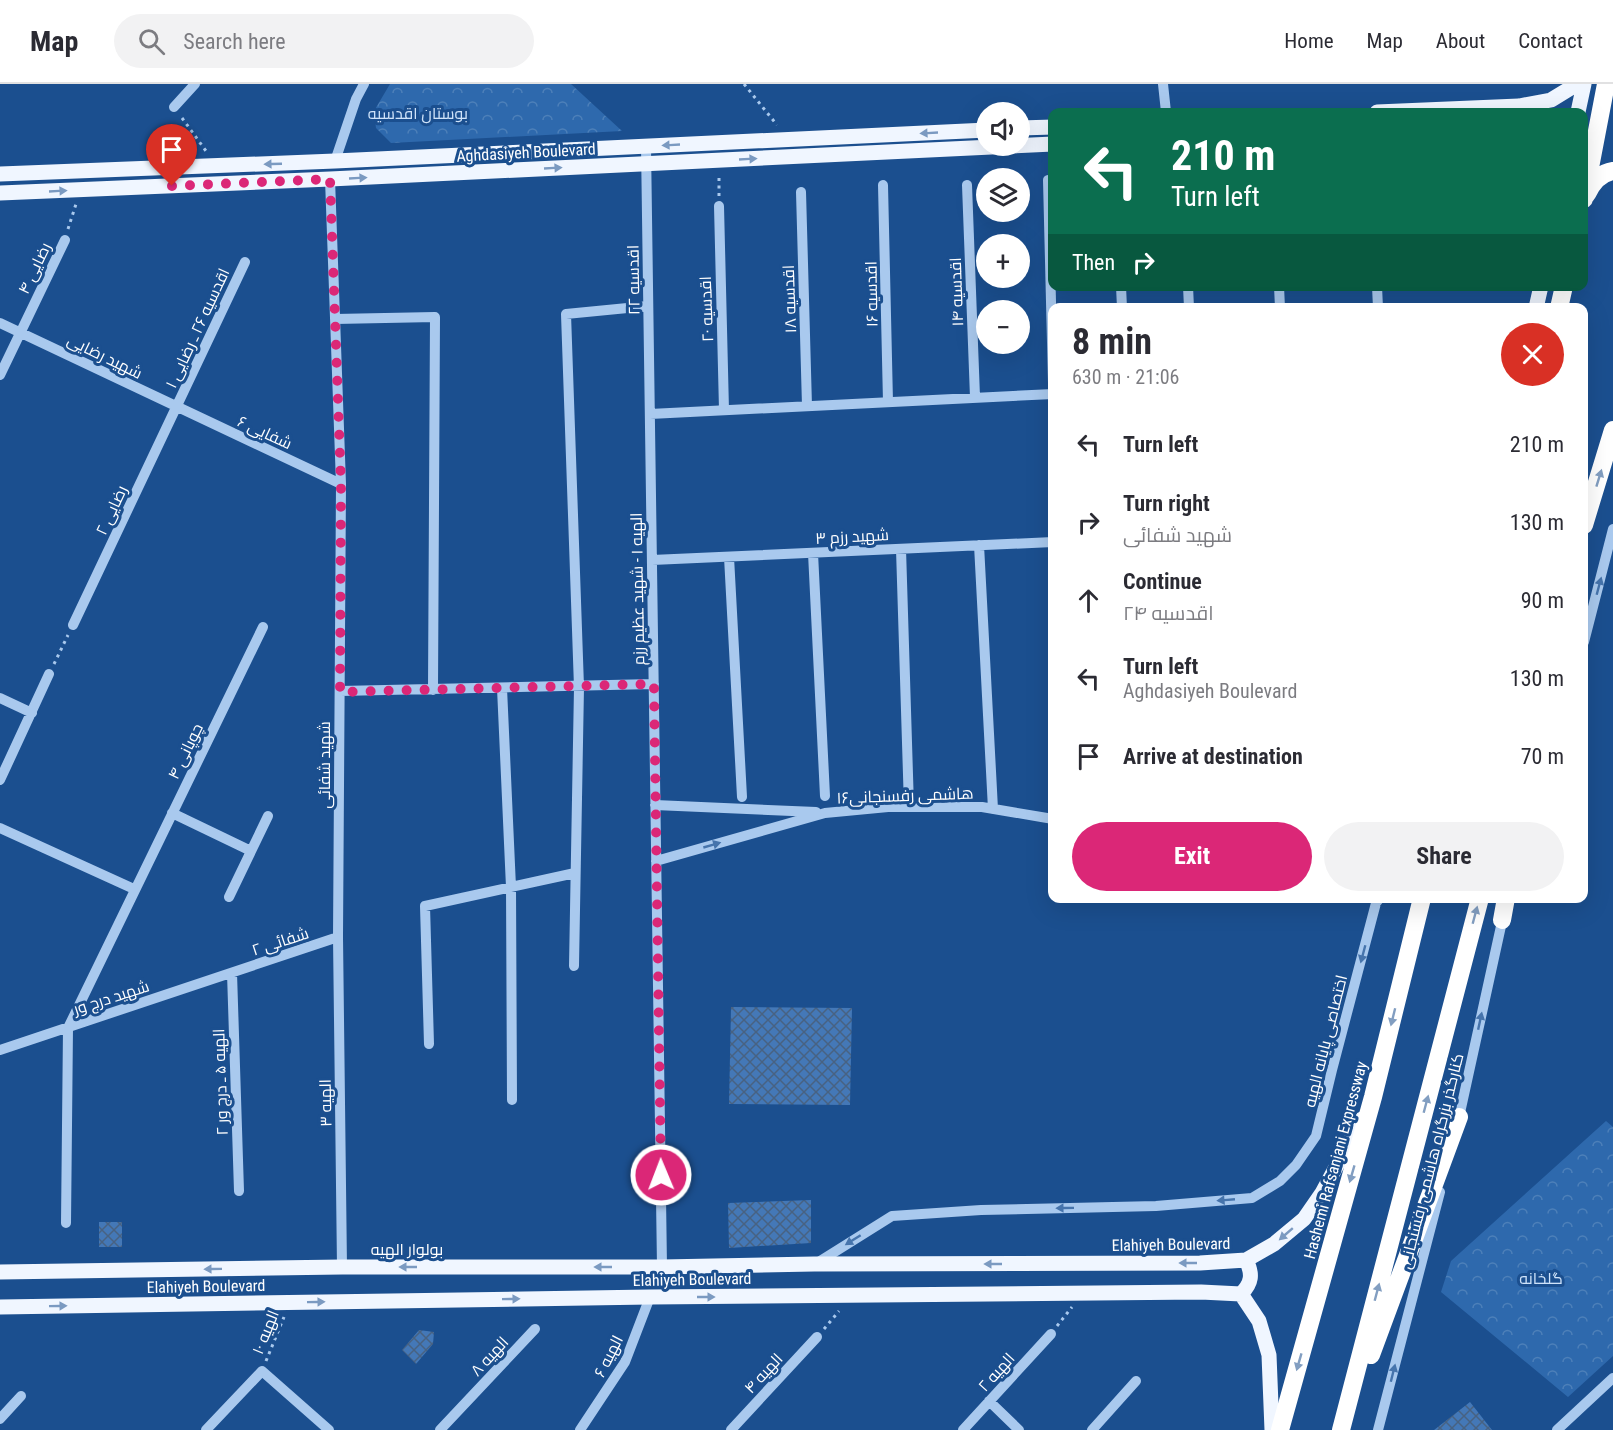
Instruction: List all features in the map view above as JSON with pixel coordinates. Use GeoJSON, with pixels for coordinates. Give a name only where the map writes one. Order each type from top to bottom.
{"type":"FeatureCollection","features":[{"type":"Feature","properties":{"kind":"highway"},"geometry":{"type":"LineString","coordinates":[[1606,85],[1609,105],[1613,110]]}},
{"type":"Feature","properties":{"kind":"highway"},"geometry":{"type":"LineString","coordinates":[[1588,178],[1606,85]]}},
{"type":"Feature","properties":{"kind":"highway"},"geometry":{"type":"LineString","coordinates":[[1588,191],[1592,183],[1606,172],[1613,171]]}},
{"type":"Feature","properties":{"kind":"highway"},"geometry":{"type":"LineString","coordinates":[[1588,512],[1613,430]]}},
{"type":"Feature","properties":{"kind":"highway","name":"Hashemi Rafsanjani Expressway"},"geometry":{"type":"LineString","coordinates":[[1280,1430],[1373,1097],[1421,903]]}},
{"type":"Feature","properties":{"kind":"highway"},"geometry":{"type":"LineString","coordinates":[[1342,1430],[1479,903]]}},
{"type":"Feature","properties":{"kind":"highway"},"geometry":{"type":"LineString","coordinates":[[1502,920],[1507,903]]}},
{"type":"Feature","properties":{"kind":"highway"},"geometry":{"type":"LineString","coordinates":[[1342,1430],[1459,1117]]}},
{"type":"Feature","properties":{"kind":"main road"},"geometry":{"type":"LineString","coordinates":[[1472,108],[1519,106],[1551,100],[1577,84]]}},
{"type":"Feature","properties":{"kind":"main road"},"geometry":{"type":"LineString","coordinates":[[1579,108],[1584,84]]}},
{"type":"Feature","properties":{"kind":"main road"},"geometry":{"type":"LineString","coordinates":[[1030,128],[1048,127]]}},
{"type":"Feature","properties":{"kind":"main road","name":"Aghdasiyeh Boulevard"},"geometry":{"type":"LineString","coordinates":[[0,174],[335,161],[976,130]]}},
{"type":"Feature","properties":{"kind":"main road","name":"Aghdasiyeh Boulevard"},"geometry":{"type":"LineString","coordinates":[[0,193],[1048,144]]}},
{"type":"Feature","properties":{"kind":"main road","name":"Elahiyeh Boulevard"},"geometry":{"type":"LineString","coordinates":[[814,1264],[1200,1263],[1246,1260],[1274,1244],[1304,1219],[1322,1193],[1373,1097]]}},
{"type":"Feature","properties":{"kind":"main road"},"geometry":{"type":"LineString","coordinates":[[1246,1260],[1251,1269],[1251,1278],[1248,1287],[1241,1294],[1259,1322],[1269,1354],[1272,1430]]}},
{"type":"Feature","properties":{"kind":"main road","name":"بولوار الهیه"},"geometry":{"type":"LineString","coordinates":[[0,1272],[814,1264]]}},
{"type":"Feature","properties":{"kind":"main road","name":"Elahiyeh Boulevard"},"geometry":{"type":"LineString","coordinates":[[0,1307],[650,1297],[1202,1292],[1241,1294]]}},
{"type":"Feature","properties":{"kind":"street"},"geometry":{"type":"LineString","coordinates":[[174,106],[195,84]]}},
{"type":"Feature","properties":{"kind":"street"},"geometry":{"type":"LineString","coordinates":[[335,161],[356,99],[364,84]]}},
{"type":"Feature","properties":{"kind":"street"},"geometry":{"type":"LineString","coordinates":[[1164,84],[1166,108]]}},
{"type":"Feature","properties":{"kind":"street","name":"اقدسیه ۲۲"},"geometry":{"type":"LineString","coordinates":[[646,146],[650,414]]}},
{"type":"Feature","properties":{"kind":"street","name":"شهید شفائی"},"geometry":{"type":"LineString","coordinates":[[330,179],[341,484],[338,937]]}},
{"type":"Feature","properties":{"kind":"street","name":"اقدسیه ۱۶"},"geometry":{"type":"LineString","coordinates":[[883,185],[888,402]]}},
{"type":"Feature","properties":{"kind":"street","name":"اقدسیه ۱۴"},"geometry":{"type":"LineString","coordinates":[[967,185],[975,397]]}},
{"type":"Feature","properties":{"kind":"street","name":"اقدسیه ۱۸"},"geometry":{"type":"LineString","coordinates":[[801,192],[807,406]]}},
{"type":"Feature","properties":{"kind":"street","name":"اقدسیه ۲۰"},"geometry":{"type":"LineString","coordinates":[[718,206],[724,410]]}},
{"type":"Feature","properties":{"kind":"street","name":"رضایی ۴"},"geometry":{"type":"LineString","coordinates":[[0,375],[65,240]]}},
{"type":"Feature","properties":{"kind":"street","name":"اقدسیه ۲۶ ـ رضایی ۱"},"geometry":{"type":"LineString","coordinates":[[176,407],[246,262]]}},
{"type":"Feature","properties":{"kind":"street"},"geometry":{"type":"LineString","coordinates":[[574,966],[579,687],[566,314],[648,306]]}},
{"type":"Feature","properties":{"kind":"street"},"geometry":{"type":"LineString","coordinates":[[335,320],[435,317],[433,690]]}},
{"type":"Feature","properties":{"kind":"street","name":"شهید رضایی"},"geometry":{"type":"LineString","coordinates":[[0,322],[176,407]]}},
{"type":"Feature","properties":{"kind":"street"},"geometry":{"type":"LineString","coordinates":[[650,414],[1048,394]]}},
{"type":"Feature","properties":{"kind":"street","name":"شفایی ۶"},"geometry":{"type":"LineString","coordinates":[[176,407],[341,484]]}},
{"type":"Feature","properties":{"kind":"street","name":"رضایی ۲"},"geometry":{"type":"LineString","coordinates":[[73,625],[176,407]]}},
{"type":"Feature","properties":{"kind":"street","name":"الهیه ۱ - شهید عظیم رزم"},"geometry":{"type":"LineString","coordinates":[[650,414],[662,1267]]}},
{"type":"Feature","properties":{"kind":"street"},"geometry":{"type":"LineString","coordinates":[[1588,628],[1610,553],[1613,529]]}},
{"type":"Feature","properties":{"kind":"street","name":"شهید رزم ۳"},"geometry":{"type":"LineString","coordinates":[[652,560],[1048,542]]}},
{"type":"Feature","properties":{"kind":"street"},"geometry":{"type":"LineString","coordinates":[[979,545],[993,809]]}},
{"type":"Feature","properties":{"kind":"street"},"geometry":{"type":"LineString","coordinates":[[901,549],[909,807]]}},
{"type":"Feature","properties":{"kind":"street"},"geometry":{"type":"LineString","coordinates":[[813,553],[825,796]]}},
{"type":"Feature","properties":{"kind":"street"},"geometry":{"type":"LineString","coordinates":[[729,557],[742,797]]}},
{"type":"Feature","properties":{"kind":"street","name":"چوپانی ۴"},"geometry":{"type":"LineString","coordinates":[[68,1028],[263,627]]}},
{"type":"Feature","properties":{"kind":"street"},"geometry":{"type":"LineString","coordinates":[[0,780],[50,674]]}},
{"type":"Feature","properties":{"kind":"street"},"geometry":{"type":"LineString","coordinates":[[340,692],[654,684]]}},
{"type":"Feature","properties":{"kind":"street"},"geometry":{"type":"LineString","coordinates":[[502,688],[511,887],[512,1100]]}},
{"type":"Feature","properties":{"kind":"street"},"geometry":{"type":"LineString","coordinates":[[0,698],[32,713]]}},
{"type":"Feature","properties":{"kind":"street"},"geometry":{"type":"LineString","coordinates":[[655,806],[825,813]]}},
{"type":"Feature","properties":{"kind":"street","name":"هاشمی رفسنجانی۱۶"},"geometry":{"type":"LineString","coordinates":[[656,861],[825,813],[888,807],[982,807],[1048,818]]}},
{"type":"Feature","properties":{"kind":"street"},"geometry":{"type":"LineString","coordinates":[[172,813],[251,850]]}},
{"type":"Feature","properties":{"kind":"street"},"geometry":{"type":"LineString","coordinates":[[229,897],[268,816]]}},
{"type":"Feature","properties":{"kind":"street"},"geometry":{"type":"LineString","coordinates":[[0,828],[134,889]]}},
{"type":"Feature","properties":{"kind":"street"},"geometry":{"type":"LineString","coordinates":[[429,1044],[425,906],[575,873]]}},
{"type":"Feature","properties":{"kind":"street","name":"اختصاصی پایانه الهیه"},"geometry":{"type":"LineString","coordinates":[[814,1264],[892,1216],[981,1210],[1156,1206],[1252,1198],[1280,1181],[1296,1165],[1316,1136],[1376,903]]}},
{"type":"Feature","properties":{"kind":"street","name":"کنارگذر بزرگراه هاشمی رفسنجانی"},"geometry":{"type":"LineString","coordinates":[[1378,1430],[1459,1117],[1502,920]]}},
{"type":"Feature","properties":{"kind":"street","name":"شفائی ۲"},"geometry":{"type":"LineString","coordinates":[[232,973],[338,937]]}},
{"type":"Feature","properties":{"kind":"street","name":"الهیه ۳"},"geometry":{"type":"LineString","coordinates":[[338,937],[342,1268]]}},
{"type":"Feature","properties":{"kind":"street","name":"شهید درج ور"},"geometry":{"type":"LineString","coordinates":[[0,1050],[232,973]]}},
{"type":"Feature","properties":{"kind":"street","name":"الهیه ۵ ـ درج ور ۲"},"geometry":{"type":"LineString","coordinates":[[232,973],[239,1191]]}},
{"type":"Feature","properties":{"kind":"street"},"geometry":{"type":"LineString","coordinates":[[66,1223],[68,1028]]}},
{"type":"Feature","properties":{"kind":"street","name":"الهیه ۶"},"geometry":{"type":"LineString","coordinates":[[583,1427],[625,1362],[650,1297]]}},
{"type":"Feature","properties":{"kind":"street","name":"الهیه ۸"},"geometry":{"type":"LineString","coordinates":[[440,1430],[535,1329]]}},
{"type":"Feature","properties":{"kind":"street","name":"الهیه ۲"},"geometry":{"type":"LineString","coordinates":[[963,1430],[1051,1334]]}},
{"type":"Feature","properties":{"kind":"street","name":"الهیه ۴"},"geometry":{"type":"LineString","coordinates":[[731,1430],[817,1337]]}},
{"type":"Feature","properties":{"kind":"street"},"geometry":{"type":"LineString","coordinates":[[206,1430],[262,1371],[329,1430]]}},
{"type":"Feature","properties":{"kind":"street"},"geometry":{"type":"LineString","coordinates":[[1557,1430],[1613,1378]]}},
{"type":"Feature","properties":{"kind":"street"},"geometry":{"type":"LineString","coordinates":[[1092,1430],[1136,1381]]}},
{"type":"Feature","properties":{"kind":"street"},"geometry":{"type":"LineString","coordinates":[[0,1419],[21,1396]]}},
{"type":"Feature","properties":{"kind":"street"},"geometry":{"type":"LineString","coordinates":[[989,1401],[1019,1430]]}},
{"type":"Feature","properties":{"kind":"path"},"geometry":{"type":"LineString","coordinates":[[744,84],[789,139]]}},
{"type":"Feature","properties":{"kind":"path"},"geometry":{"type":"LineString","coordinates":[[174,106],[216,166]]}},
{"type":"Feature","properties":{"kind":"path"},"geometry":{"type":"LineString","coordinates":[[718,206],[719,160]]}},
{"type":"Feature","properties":{"kind":"path"},"geometry":{"type":"LineString","coordinates":[[65,240],[81,190]]}},
{"type":"Feature","properties":{"kind":"path"},"geometry":{"type":"LineString","coordinates":[[50,674],[73,625]]}},
{"type":"Feature","properties":{"kind":"path"},"geometry":{"type":"LineString","coordinates":[[1051,1334],[1083,1294]]}},
{"type":"Feature","properties":{"kind":"path"},"geometry":{"type":"LineString","coordinates":[[817,1337],[851,1296]]}},
{"type":"Feature","properties":{"kind":"path","name":"الهیه ۱۰"},"geometry":{"type":"LineString","coordinates":[[262,1371],[290,1303]]}},
{"type":"Feature","properties":{"kind":"green space","name":"بوستان اقدسیه"},"geometry":{"type":"Polygon","coordinates":[[[390,84],[571,84],[622,131],[391,143],[376,128],[374,111],[390,84]]]}},
{"type":"Feature","properties":{"kind":"green space","name":"گلخانه"},"geometry":{"type":"Polygon","coordinates":[[[1606,1121],[1613,1127],[1613,1356],[1568,1397],[1441,1292],[1451,1261],[1606,1121]]]}},
{"type":"Feature","properties":{"kind":"building"},"geometry":{"type":"Polygon","coordinates":[[[731,1007],[852,1008],[850,1105],[729,1104],[731,1007]]]}},
{"type":"Feature","properties":{"kind":"building"},"geometry":{"type":"Polygon","coordinates":[[[811,1200],[811,1243],[729,1248],[728,1203],[811,1200]]]}},
{"type":"Feature","properties":{"kind":"building"},"geometry":{"type":"Polygon","coordinates":[[[99,1222],[122,1222],[122,1247],[99,1247],[99,1222]]]}},
{"type":"Feature","properties":{"kind":"building"},"geometry":{"type":"Polygon","coordinates":[[[419,1330],[434,1332],[433,1344],[416,1364],[402,1350],[419,1330]]]}},
{"type":"Feature","properties":{"kind":"building"},"geometry":{"type":"Polygon","coordinates":[[[1470,1402],[1492,1430],[1434,1430],[1470,1402]]]}},
{"type":"Feature","properties":{"kind":"route"},"geometry":{"type":"LineString","coordinates":[[172,186],[330,179],[341,484],[340,692],[654,684],[661,1175]]}}]}
